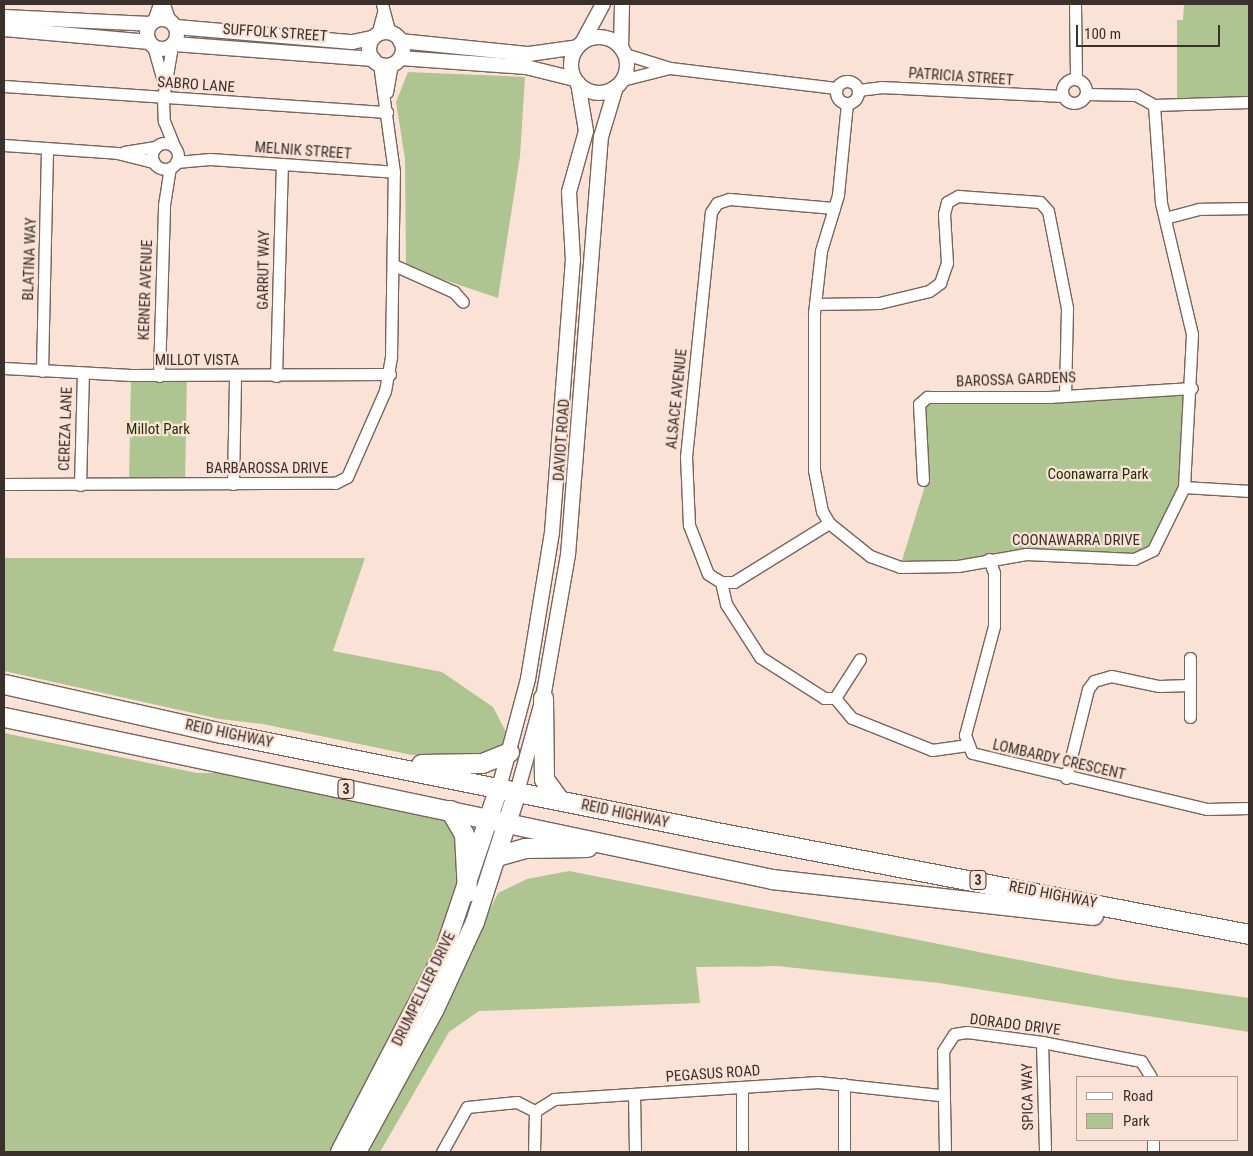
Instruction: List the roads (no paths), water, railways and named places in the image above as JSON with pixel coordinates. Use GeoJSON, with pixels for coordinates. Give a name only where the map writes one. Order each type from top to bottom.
{"type":"FeatureCollection","features":[{"type":"Feature","properties":{"kind":"highway","name":"REID HIGHWAY"},"geometry":{"type":"LineString","coordinates":[[4,684],[508,790],[1249,934]]}},
{"type":"Feature","properties":{"kind":"highway"},"geometry":{"type":"LineString","coordinates":[[543,698],[544,779],[559,800]]}},
{"type":"Feature","properties":{"kind":"highway","name":"REID HIGHWAY"},"geometry":{"type":"LineString","coordinates":[[4,718],[499,819],[772,878],[1086,914],[1249,946]]}},
{"type":"Feature","properties":{"kind":"highway"},"geometry":{"type":"LineString","coordinates":[[385,765],[482,763],[509,752]]}},
{"type":"Feature","properties":{"kind":"highway"},"geometry":{"type":"LineString","coordinates":[[450,810],[464,834],[467,892]]}},
{"type":"Feature","properties":{"kind":"highway"},"geometry":{"type":"LineString","coordinates":[[497,856],[525,848],[596,848],[739,880],[772,878]]}},
{"type":"Feature","properties":{"kind":"main road"},"geometry":{"type":"LineString","coordinates":[[499,819],[508,790]]}},
{"type":"Feature","properties":{"kind":"main road","name":"DRUMPELLIER DRIVE"},"geometry":{"type":"LineString","coordinates":[[357,1152],[435,1010],[487,894],[497,856],[499,819]]}},
{"type":"Feature","properties":{"kind":"main road","name":"DRUMPELLIER DRIVE"},"geometry":{"type":"LineString","coordinates":[[340,1152],[425,992],[499,819]]}},
{"type":"Feature","properties":{"kind":"street"},"geometry":{"type":"LineString","coordinates":[[159,4],[152,22],[151,44],[163,84]]}},
{"type":"Feature","properties":{"kind":"street"},"geometry":{"type":"LineString","coordinates":[[164,4],[173,24],[173,45],[163,84],[164,121],[175,148],[164,165]]}},
{"type":"Feature","properties":{"kind":"street"},"geometry":{"type":"LineString","coordinates":[[603,4],[572,60],[577,81],[596,92],[670,68]]}},
{"type":"Feature","properties":{"kind":"street"},"geometry":{"type":"LineString","coordinates":[[619,83],[623,51],[622,4]]}},
{"type":"Feature","properties":{"kind":"street"},"geometry":{"type":"LineString","coordinates":[[1075,4],[1076,78]]}},
{"type":"Feature","properties":{"kind":"street"},"geometry":{"type":"LineString","coordinates":[[382,8],[386,62]]}},
{"type":"Feature","properties":{"kind":"street"},"geometry":{"type":"LineString","coordinates":[[4,17],[152,22]]}},
{"type":"Feature","properties":{"kind":"street","name":"SUFFOLK STREET"},"geometry":{"type":"LineString","coordinates":[[152,22],[352,42],[385,37],[529,54],[580,45]]}},
{"type":"Feature","properties":{"kind":"street"},"geometry":{"type":"LineString","coordinates":[[4,29],[151,44]]}},
{"type":"Feature","properties":{"kind":"street"},"geometry":{"type":"LineString","coordinates":[[385,37],[369,49],[386,62]]}},
{"type":"Feature","properties":{"kind":"street"},"geometry":{"type":"LineString","coordinates":[[580,45],[601,37],[623,51],[670,68],[836,88],[850,81],[858,90],[856,99],[847,103],[839,100],[836,88]]}},
{"type":"Feature","properties":{"kind":"street","name":"SUFFOLK STREET"},"geometry":{"type":"LineString","coordinates":[[151,44],[386,62],[526,67],[577,81]]}},
{"type":"Feature","properties":{"kind":"street","name":"BARBAROSSA DRIVE"},"geometry":{"type":"LineString","coordinates":[[4,484],[233,484],[343,481],[351,470],[390,374],[396,266],[394,172],[387,112],[386,62]]}},
{"type":"Feature","properties":{"kind":"street"},"geometry":{"type":"LineString","coordinates":[[1076,78],[1083,82],[1086,94]]}},
{"type":"Feature","properties":{"kind":"street"},"geometry":{"type":"LineString","coordinates":[[1076,78],[1064,84],[1063,96],[1073,103],[1086,94],[1136,95],[1154,105],[1249,102]]}},
{"type":"Feature","properties":{"kind":"street","name":"DAVIOT ROAD"},"geometry":{"type":"LineString","coordinates":[[508,790],[509,752],[530,669],[552,532],[573,260],[569,192],[586,131],[577,81]]}},
{"type":"Feature","properties":{"kind":"street","name":"DAVIOT ROAD"},"geometry":{"type":"LineString","coordinates":[[508,790],[543,698],[572,520],[602,129],[619,83]]}},
{"type":"Feature","properties":{"kind":"street","name":"SABRO LANE"},"geometry":{"type":"LineString","coordinates":[[4,86],[387,112]]}},
{"type":"Feature","properties":{"kind":"street","name":"PATRICIA STREET"},"geometry":{"type":"LineString","coordinates":[[858,90],[881,87],[1063,96]]}},
{"type":"Feature","properties":{"kind":"street","name":"COONAWARRA DRIVE"},"geometry":{"type":"LineString","coordinates":[[847,103],[834,208],[821,250],[815,304],[814,470],[822,511],[829,523],[870,556],[892,565],[958,566],[989,559],[1026,554],[1146,556],[1184,487],[1192,388],[1192,334],[1164,218],[1154,105]]}},
{"type":"Feature","properties":{"kind":"street"},"geometry":{"type":"LineString","coordinates":[[164,121],[155,147],[164,165]]}},
{"type":"Feature","properties":{"kind":"street","name":"MELNIK STREET"},"geometry":{"type":"LineString","coordinates":[[4,145],[117,153],[164,165],[210,159],[394,172]]}},
{"type":"Feature","properties":{"kind":"street","name":"MELNIK STREET"},"geometry":{"type":"LineString","coordinates":[[117,153],[155,147],[175,148],[210,159]]}},
{"type":"Feature","properties":{"kind":"street","name":"BLATINA WAY"},"geometry":{"type":"LineString","coordinates":[[42,371],[48,149]]}},
{"type":"Feature","properties":{"kind":"street","name":"GARRUT WAY"},"geometry":{"type":"LineString","coordinates":[[276,376],[282,164]]}},
{"type":"Feature","properties":{"kind":"street","name":"KERNER AVENUE"},"geometry":{"type":"LineString","coordinates":[[159,376],[164,165]]}},
{"type":"Feature","properties":{"kind":"street"},"geometry":{"type":"LineString","coordinates":[[815,304],[879,303],[929,291],[940,282],[947,264],[947,202],[958,196],[1040,202],[1048,211],[1067,308],[1065,394]]}},
{"type":"Feature","properties":{"kind":"street","name":"ALSACE AVENUE"},"geometry":{"type":"LineString","coordinates":[[721,582],[708,574],[689,525],[686,457],[710,212],[717,203],[728,200],[834,208]]}},
{"type":"Feature","properties":{"kind":"street"},"geometry":{"type":"LineString","coordinates":[[1164,218],[1198,209],[1249,208]]}},
{"type":"Feature","properties":{"kind":"street"},"geometry":{"type":"LineString","coordinates":[[396,266],[454,292],[464,302]]}},
{"type":"Feature","properties":{"kind":"street","name":"MILLOT VISTA"},"geometry":{"type":"LineString","coordinates":[[4,368],[159,376],[390,374]]}},
{"type":"Feature","properties":{"kind":"street","name":"CEREZA LANE"},"geometry":{"type":"LineString","coordinates":[[80,485],[83,373]]}},
{"type":"Feature","properties":{"kind":"street"},"geometry":{"type":"LineString","coordinates":[[233,484],[235,376]]}},
{"type":"Feature","properties":{"kind":"street","name":"BAROSSA GARDENS"},"geometry":{"type":"LineString","coordinates":[[923,480],[919,404],[927,397],[1065,394],[1192,388]]}},
{"type":"Feature","properties":{"kind":"street"},"geometry":{"type":"LineString","coordinates":[[1184,487],[1249,491]]}},
{"type":"Feature","properties":{"kind":"street"},"geometry":{"type":"LineString","coordinates":[[829,523],[734,582],[721,582],[726,604],[760,658],[824,698],[835,698],[852,718],[932,750],[966,745],[994,626],[994,574],[989,559]]}},
{"type":"Feature","properties":{"kind":"street"},"geometry":{"type":"LineString","coordinates":[[1190,658],[1190,717]]}},
{"type":"Feature","properties":{"kind":"street"},"geometry":{"type":"LineString","coordinates":[[835,698],[860,659]]}},
{"type":"Feature","properties":{"kind":"street"},"geometry":{"type":"LineString","coordinates":[[1066,778],[1088,689],[1094,681],[1111,676],[1159,686],[1190,685]]}},
{"type":"Feature","properties":{"kind":"street","name":"LOMBARDY CRESCENT"},"geometry":{"type":"LineString","coordinates":[[966,745],[981,757],[1066,778],[1207,809],[1249,808]]}},
{"type":"Feature","properties":{"kind":"street","name":"DORADO DRIVE"},"geometry":{"type":"LineString","coordinates":[[944,1152],[943,1051],[954,1034],[966,1032],[1042,1042],[1141,1061],[1150,1076]]}},
{"type":"Feature","properties":{"kind":"street","name":"SPICA WAY"},"geometry":{"type":"LineString","coordinates":[[1042,1042],[1045,1152]]}},
{"type":"Feature","properties":{"kind":"street"},"geometry":{"type":"LineString","coordinates":[[844,1084],[844,1152]]}},
{"type":"Feature","properties":{"kind":"street","name":"PEGASUS ROAD"},"geometry":{"type":"LineString","coordinates":[[535,1111],[547,1101],[742,1087],[844,1084],[939,1095]]}},
{"type":"Feature","properties":{"kind":"street"},"geometry":{"type":"LineString","coordinates":[[742,1087],[742,1152]]}},
{"type":"Feature","properties":{"kind":"street"},"geometry":{"type":"LineString","coordinates":[[634,1094],[635,1152]]}},
{"type":"Feature","properties":{"kind":"street"},"geometry":{"type":"LineString","coordinates":[[442,1152],[467,1107],[517,1102],[535,1111],[534,1152]]}},
{"type":"Feature","properties":{"kind":"park label","name":"Millot Park"},"geometry":{"type":"Point","coordinates":[158,430]}},
{"type":"Feature","properties":{"kind":"park label","name":"Coonawarra Park"},"geometry":{"type":"Point","coordinates":[1098,475]}}]}
